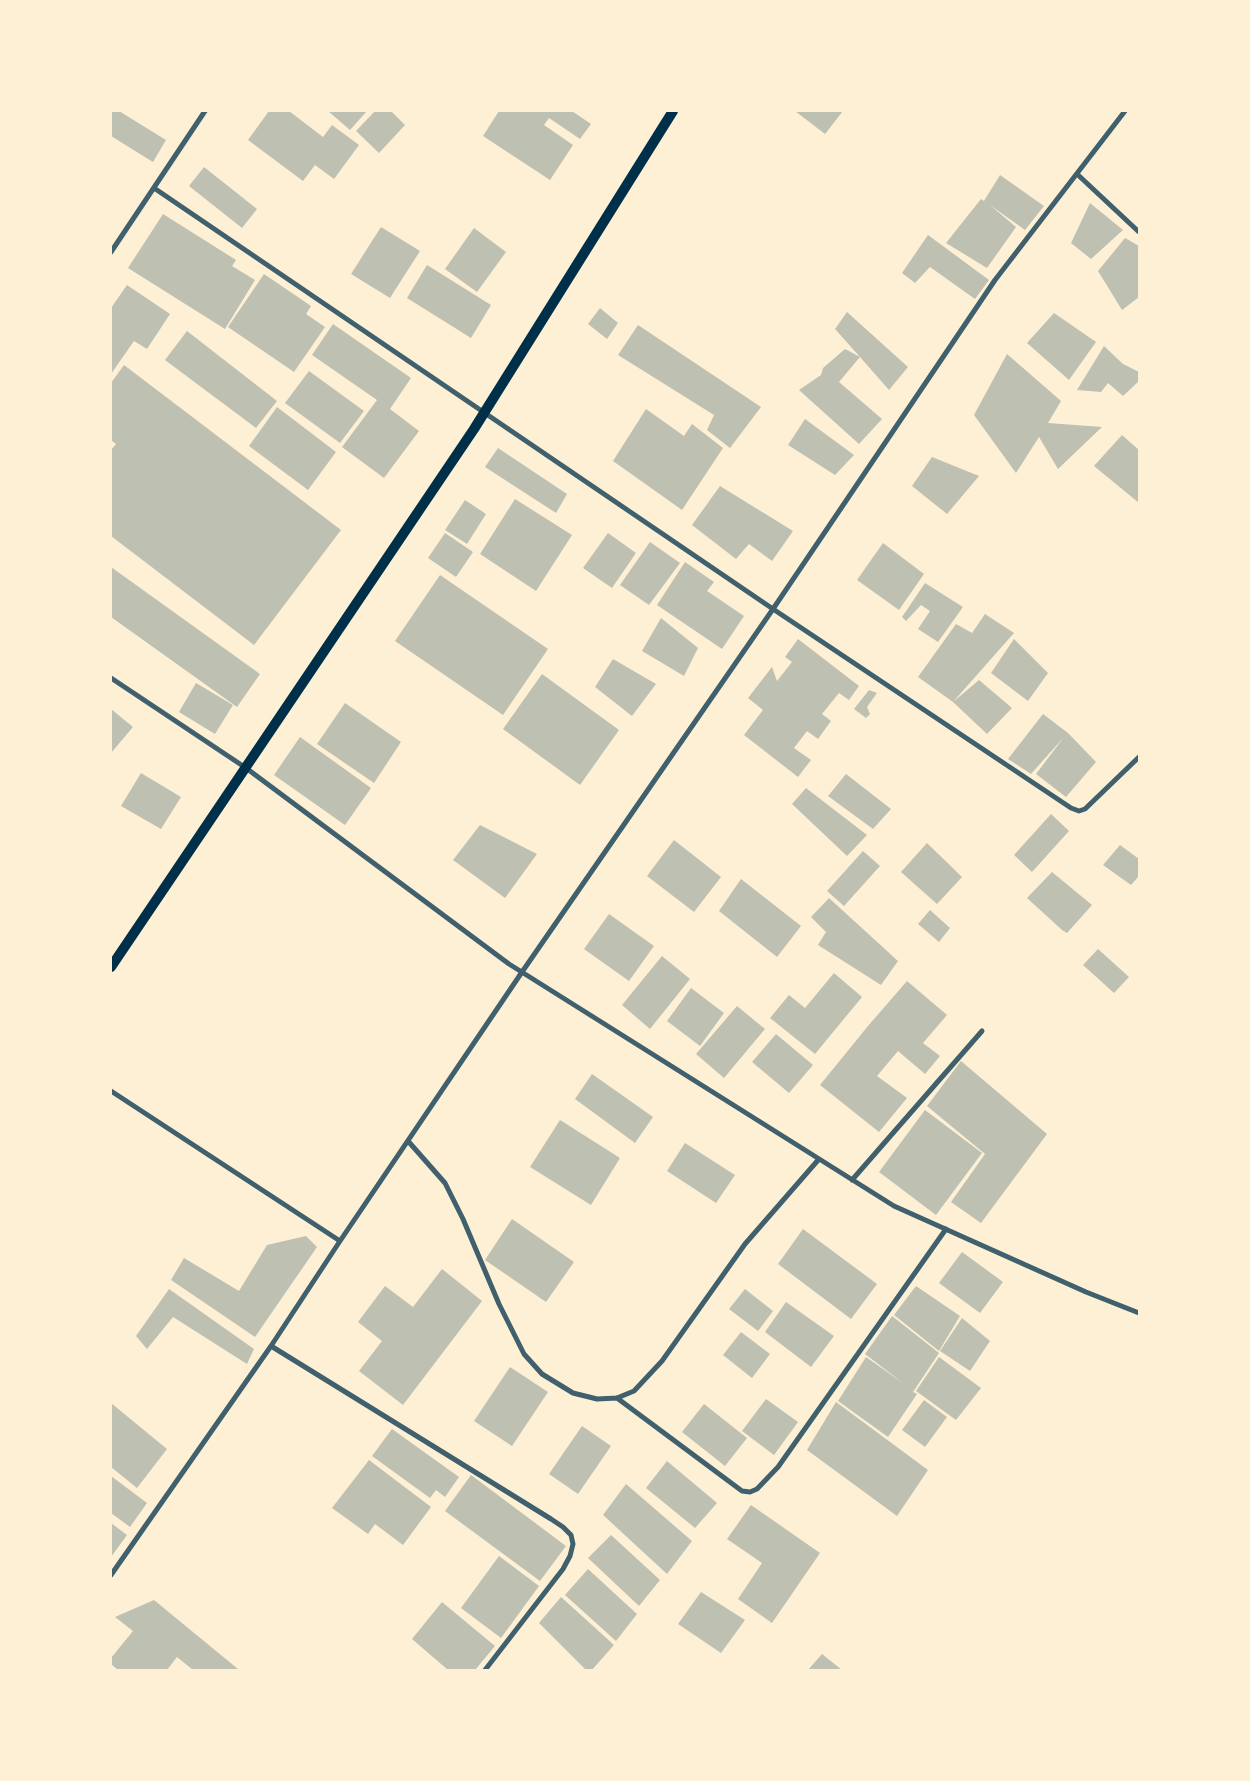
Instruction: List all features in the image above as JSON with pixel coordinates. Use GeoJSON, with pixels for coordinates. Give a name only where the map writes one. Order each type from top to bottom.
{"type":"FeatureCollection","features":[{"type":"Feature","properties":{"kind":"main road"},"geometry":{"type":"LineString","coordinates":[[111,967],[485,412],[674,111]]}},
{"type":"Feature","properties":{"kind":"street"},"geometry":{"type":"LineString","coordinates":[[111,252],[205,111]]}},
{"type":"Feature","properties":{"kind":"street"},"geometry":{"type":"LineString","coordinates":[[111,1575],[271,1346],[522,972],[773,609],[996,280],[1125,111]]}},
{"type":"Feature","properties":{"kind":"street"},"geometry":{"type":"LineString","coordinates":[[1077,174],[1139,232]]}},
{"type":"Feature","properties":{"kind":"street"},"geometry":{"type":"LineString","coordinates":[[154,188],[773,609],[1071,808],[1079,811],[1085,809],[1139,758]]}},
{"type":"Feature","properties":{"kind":"street"},"geometry":{"type":"LineString","coordinates":[[111,678],[246,768],[522,972],[894,1206],[1086,1292],[1139,1313]]}},
{"type":"Feature","properties":{"kind":"street"},"geometry":{"type":"LineString","coordinates":[[852,1180],[982,1031]]}},
{"type":"Feature","properties":{"kind":"street"},"geometry":{"type":"LineString","coordinates":[[111,1092],[340,1241]]}},
{"type":"Feature","properties":{"kind":"street"},"geometry":{"type":"LineString","coordinates":[[408,1141],[445,1183],[467,1228],[502,1311],[524,1354],[542,1374],[572,1393],[597,1399],[618,1398],[634,1391],[662,1361],[745,1244],[819,1159]]}},
{"type":"Feature","properties":{"kind":"street"},"geometry":{"type":"LineString","coordinates":[[618,1398],[742,1492],[750,1492],[757,1489],[778,1467],[946,1229]]}},
{"type":"Feature","properties":{"kind":"street"},"geometry":{"type":"LineString","coordinates":[[271,1346],[551,1519],[562,1526],[571,1536],[573,1544],[570,1556],[563,1569],[485,1670]]}},
{"type":"Feature","properties":{"kind":"building"},"geometry":{"type":"Polygon","coordinates":[[[111,111],[119,111],[166,140],[153,162],[111,136],[111,111]]]}},
{"type":"Feature","properties":{"kind":"building"},"geometry":{"type":"Polygon","coordinates":[[[269,111],[289,111],[323,137],[332,125],[359,145],[334,179],[315,165],[303,181],[248,140],[269,111]]]}},
{"type":"Feature","properties":{"kind":"building"},"geometry":{"type":"Polygon","coordinates":[[[328,111],[367,111],[350,130],[328,111]]]}},
{"type":"Feature","properties":{"kind":"building"},"geometry":{"type":"Polygon","coordinates":[[[375,111],[391,111],[405,125],[379,153],[356,131],[375,111]]]}},
{"type":"Feature","properties":{"kind":"building"},"geometry":{"type":"Polygon","coordinates":[[[499,111],[572,111],[591,124],[580,139],[549,118],[544,125],[573,145],[550,180],[483,136],[499,111]]]}},
{"type":"Feature","properties":{"kind":"building"},"geometry":{"type":"Polygon","coordinates":[[[795,111],[843,111],[825,134],[795,111]]]}},
{"type":"Feature","properties":{"kind":"building"},"geometry":{"type":"Polygon","coordinates":[[[204,167],[257,209],[242,228],[189,186],[204,167]]]}},
{"type":"Feature","properties":{"kind":"building"},"geometry":{"type":"Polygon","coordinates":[[[1000,175],[1044,206],[1025,230],[990,205],[1016,227],[987,268],[946,243],[981,199],[984,201],[1000,175]]]}},
{"type":"Feature","properties":{"kind":"building"},"geometry":{"type":"Polygon","coordinates":[[[1090,203],[1123,230],[1091,259],[1071,243],[1090,203]]]}},
{"type":"Feature","properties":{"kind":"building"},"geometry":{"type":"Polygon","coordinates":[[[163,214],[236,260],[232,266],[255,280],[225,329],[128,268],[163,214]]]}},
{"type":"Feature","properties":{"kind":"building"},"geometry":{"type":"Polygon","coordinates":[[[381,227],[420,251],[390,298],[351,274],[381,227]]]}},
{"type":"Feature","properties":{"kind":"building"},"geometry":{"type":"Polygon","coordinates":[[[474,228],[506,252],[477,292],[445,269],[474,228]]]}},
{"type":"Feature","properties":{"kind":"building"},"geometry":{"type":"Polygon","coordinates":[[[928,235],[989,280],[975,299],[930,267],[915,283],[902,273],[928,235]]]}},
{"type":"Feature","properties":{"kind":"building"},"geometry":{"type":"Polygon","coordinates":[[[1125,238],[1139,246],[1139,297],[1122,310],[1098,271],[1125,238]]]}},
{"type":"Feature","properties":{"kind":"building"},"geometry":{"type":"Polygon","coordinates":[[[427,265],[491,305],[471,338],[407,298],[427,265]]]}},
{"type":"Feature","properties":{"kind":"building"},"geometry":{"type":"Polygon","coordinates":[[[264,274],[311,306],[306,314],[325,327],[294,372],[228,327],[264,274]]]}},
{"type":"Feature","properties":{"kind":"building"},"geometry":{"type":"Polygon","coordinates":[[[127,285],[170,314],[147,349],[134,341],[111,374],[111,308],[127,285]]]}},
{"type":"Feature","properties":{"kind":"building"},"geometry":{"type":"Polygon","coordinates":[[[600,308],[618,323],[607,339],[588,324],[600,308]]]}},
{"type":"Feature","properties":{"kind":"building"},"geometry":{"type":"Polygon","coordinates":[[[847,312],[908,367],[889,390],[835,329],[847,312]]]}},
{"type":"Feature","properties":{"kind":"building"},"geometry":{"type":"Polygon","coordinates":[[[1054,313],[1096,342],[1069,380],[1027,343],[1054,313]]]}},
{"type":"Feature","properties":{"kind":"building"},"geometry":{"type":"Polygon","coordinates":[[[333,324],[411,378],[390,409],[419,431],[384,478],[342,447],[377,400],[312,355],[333,324]]]}},
{"type":"Feature","properties":{"kind":"building"},"geometry":{"type":"Polygon","coordinates":[[[638,325],[761,407],[730,448],[707,430],[714,415],[618,355],[638,325]]]}},
{"type":"Feature","properties":{"kind":"building"},"geometry":{"type":"Polygon","coordinates":[[[187,331],[277,401],[256,428],[165,360],[187,331]]]}},
{"type":"Feature","properties":{"kind":"building"},"geometry":{"type":"Polygon","coordinates":[[[1104,346],[1123,364],[1139,372],[1139,381],[1123,396],[1108,383],[1101,392],[1077,390],[1104,346]]]}},
{"type":"Feature","properties":{"kind":"building"},"geometry":{"type":"Polygon","coordinates":[[[845,349],[860,357],[839,382],[882,419],[859,444],[799,390],[821,375],[823,368],[845,349]]]}},
{"type":"Feature","properties":{"kind":"building"},"geometry":{"type":"Polygon","coordinates":[[[1007,354],[1061,401],[1048,423],[1102,427],[1058,469],[1039,437],[1016,473],[974,415],[1007,354]]]}},
{"type":"Feature","properties":{"kind":"building"},"geometry":{"type":"Polygon","coordinates":[[[124,365],[341,530],[254,645],[111,536],[111,450],[116,444],[111,440],[111,383],[124,365]]]}},
{"type":"Feature","properties":{"kind":"building"},"geometry":{"type":"Polygon","coordinates":[[[309,371],[364,411],[340,443],[285,403],[309,371]]]}},
{"type":"Feature","properties":{"kind":"building"},"geometry":{"type":"Polygon","coordinates":[[[277,407],[336,452],[308,490],[249,446],[277,407]]]}},
{"type":"Feature","properties":{"kind":"building"},"geometry":{"type":"Polygon","coordinates":[[[646,409],[684,436],[692,424],[723,448],[682,510],[613,461],[646,409]]]}},
{"type":"Feature","properties":{"kind":"building"},"geometry":{"type":"Polygon","coordinates":[[[805,419],[854,455],[835,475],[788,445],[805,419]]]}},
{"type":"Feature","properties":{"kind":"building"},"geometry":{"type":"Polygon","coordinates":[[[1122,435],[1139,450],[1139,503],[1094,466],[1122,435]]]}},
{"type":"Feature","properties":{"kind":"building"},"geometry":{"type":"Polygon","coordinates":[[[498,448],[567,494],[556,513],[485,467],[498,448]]]}},
{"type":"Feature","properties":{"kind":"building"},"geometry":{"type":"Polygon","coordinates":[[[932,457],[979,476],[947,514],[912,486],[932,457]]]}},
{"type":"Feature","properties":{"kind":"building"},"geometry":{"type":"Polygon","coordinates":[[[720,486],[793,531],[772,561],[749,544],[736,559],[692,525],[720,486]]]}},
{"type":"Feature","properties":{"kind":"building"},"geometry":{"type":"Polygon","coordinates":[[[515,499],[572,535],[536,591],[480,554],[515,499]]]}},
{"type":"Feature","properties":{"kind":"building"},"geometry":{"type":"Polygon","coordinates":[[[465,500],[486,514],[467,544],[445,530],[465,500]]]}},
{"type":"Feature","properties":{"kind":"building"},"geometry":{"type":"Polygon","coordinates":[[[445,533],[473,552],[456,577],[428,558],[445,533]]]}},
{"type":"Feature","properties":{"kind":"building"},"geometry":{"type":"Polygon","coordinates":[[[608,533],[636,553],[612,588],[583,568],[608,533]]]}},
{"type":"Feature","properties":{"kind":"building"},"geometry":{"type":"Polygon","coordinates":[[[650,542],[680,563],[649,605],[620,585],[650,542]]]}},
{"type":"Feature","properties":{"kind":"building"},"geometry":{"type":"Polygon","coordinates":[[[883,543],[924,574],[899,610],[857,580],[883,543]]]}},
{"type":"Feature","properties":{"kind":"building"},"geometry":{"type":"Polygon","coordinates":[[[685,562],[714,582],[707,591],[744,616],[722,649],[657,605],[685,562]]]}},
{"type":"Feature","properties":{"kind":"building"},"geometry":{"type":"Polygon","coordinates":[[[111,567],[260,674],[237,707],[111,617],[111,567]]]}},
{"type":"Feature","properties":{"kind":"building"},"geometry":{"type":"Polygon","coordinates":[[[440,575],[548,649],[503,715],[395,641],[440,575]]]}},
{"type":"Feature","properties":{"kind":"building"},"geometry":{"type":"Polygon","coordinates":[[[925,583],[963,607],[938,642],[918,629],[930,611],[921,605],[906,621],[902,617],[925,583]]]}},
{"type":"Feature","properties":{"kind":"building"},"geometry":{"type":"Polygon","coordinates":[[[985,614],[1014,633],[953,702],[918,677],[956,624],[972,633],[985,614]]]}},
{"type":"Feature","properties":{"kind":"building"},"geometry":{"type":"Polygon","coordinates":[[[661,618],[698,648],[684,676],[642,651],[661,618]]]}},
{"type":"Feature","properties":{"kind":"building"},"geometry":{"type":"Polygon","coordinates":[[[798,639],[859,686],[849,700],[839,693],[822,714],[831,721],[818,739],[807,731],[794,748],[811,760],[798,777],[744,735],[763,710],[748,698],[772,667],[777,681],[792,662],[785,657],[798,639]]]}},
{"type":"Feature","properties":{"kind":"building"},"geometry":{"type":"Polygon","coordinates":[[[1014,639],[1048,673],[1028,701],[991,673],[1014,639]]]}},
{"type":"Feature","properties":{"kind":"building"},"geometry":{"type":"Polygon","coordinates":[[[613,659],[656,684],[632,716],[595,687],[613,659]]]}},
{"type":"Feature","properties":{"kind":"building"},"geometry":{"type":"Polygon","coordinates":[[[542,674],[619,730],[580,785],[503,729],[542,674]]]}},
{"type":"Feature","properties":{"kind":"building"},"geometry":{"type":"Polygon","coordinates":[[[979,680],[1012,708],[987,734],[953,702],[979,680]]]}},
{"type":"Feature","properties":{"kind":"building"},"geometry":{"type":"Polygon","coordinates":[[[196,683],[233,705],[215,734],[179,712],[196,683]]]}},
{"type":"Feature","properties":{"kind":"building"},"geometry":{"type":"Polygon","coordinates":[[[869,690],[877,693],[867,707],[870,714],[866,718],[854,709],[869,690]]]}},
{"type":"Feature","properties":{"kind":"building"},"geometry":{"type":"Polygon","coordinates":[[[345,703],[401,742],[374,783],[317,744],[345,703]]]}},
{"type":"Feature","properties":{"kind":"building"},"geometry":{"type":"Polygon","coordinates":[[[111,709],[133,727],[111,753],[111,709]]]}},
{"type":"Feature","properties":{"kind":"building"},"geometry":{"type":"Polygon","coordinates":[[[1043,714],[1068,733],[1096,762],[1066,797],[1036,774],[1064,737],[1031,774],[1008,759],[1043,714]]]}},
{"type":"Feature","properties":{"kind":"building"},"geometry":{"type":"Polygon","coordinates":[[[300,737],[371,788],[345,825],[274,775],[300,737]]]}},
{"type":"Feature","properties":{"kind":"building"},"geometry":{"type":"Polygon","coordinates":[[[141,773],[181,797],[161,829],[121,806],[141,773]]]}},
{"type":"Feature","properties":{"kind":"building"},"geometry":{"type":"Polygon","coordinates":[[[846,774],[891,809],[873,829],[828,796],[846,774]]]}},
{"type":"Feature","properties":{"kind":"building"},"geometry":{"type":"Polygon","coordinates":[[[806,788],[867,835],[847,856],[792,804],[806,788]]]}},
{"type":"Feature","properties":{"kind":"building"},"geometry":{"type":"Polygon","coordinates":[[[1051,814],[1069,831],[1032,872],[1014,855],[1051,814]]]}},
{"type":"Feature","properties":{"kind":"building"},"geometry":{"type":"Polygon","coordinates":[[[480,825],[537,854],[505,898],[453,860],[480,825]]]}},
{"type":"Feature","properties":{"kind":"building"},"geometry":{"type":"Polygon","coordinates":[[[674,840],[721,877],[694,912],[647,876],[674,840]]]}},
{"type":"Feature","properties":{"kind":"building"},"geometry":{"type":"Polygon","coordinates":[[[927,843],[962,877],[937,904],[901,872],[927,843]]]}},
{"type":"Feature","properties":{"kind":"building"},"geometry":{"type":"Polygon","coordinates":[[[1120,845],[1139,859],[1139,876],[1131,885],[1103,865],[1120,845]]]}},
{"type":"Feature","properties":{"kind":"building"},"geometry":{"type":"Polygon","coordinates":[[[863,851],[880,866],[844,906],[827,891],[863,851]]]}},
{"type":"Feature","properties":{"kind":"building"},"geometry":{"type":"Polygon","coordinates":[[[1052,872],[1092,905],[1067,933],[1027,898],[1052,872]]]}},
{"type":"Feature","properties":{"kind":"building"},"geometry":{"type":"Polygon","coordinates":[[[741,879],[801,926],[777,957],[719,911],[741,879]]]}},
{"type":"Feature","properties":{"kind":"building"},"geometry":{"type":"Polygon","coordinates":[[[829,898],[898,961],[881,985],[818,945],[826,932],[811,917],[829,898]]]}},
{"type":"Feature","properties":{"kind":"building"},"geometry":{"type":"Polygon","coordinates":[[[930,910],[950,928],[939,942],[918,924],[930,910]]]}},
{"type":"Feature","properties":{"kind":"building"},"geometry":{"type":"Polygon","coordinates":[[[609,914],[654,946],[629,981],[584,949],[609,914]]]}},
{"type":"Feature","properties":{"kind":"building"},"geometry":{"type":"Polygon","coordinates":[[[1098,949],[1129,977],[1114,993],[1083,965],[1098,949]]]}},
{"type":"Feature","properties":{"kind":"building"},"geometry":{"type":"Polygon","coordinates":[[[662,956],[690,979],[650,1029],[622,1005],[662,956]]]}},
{"type":"Feature","properties":{"kind":"building"},"geometry":{"type":"Polygon","coordinates":[[[834,973],[862,997],[815,1054],[770,1018],[789,995],[805,1008],[834,973]]]}},
{"type":"Feature","properties":{"kind":"building"},"geometry":{"type":"Polygon","coordinates":[[[907,981],[947,1015],[923,1043],[940,1056],[925,1074],[898,1051],[877,1076],[907,1098],[879,1132],[820,1085],[907,981]]]}},
{"type":"Feature","properties":{"kind":"building"},"geometry":{"type":"Polygon","coordinates":[[[691,988],[724,1013],[700,1046],[667,1021],[691,988]]]}},
{"type":"Feature","properties":{"kind":"building"},"geometry":{"type":"Polygon","coordinates":[[[737,1006],[765,1029],[724,1078],[696,1054],[737,1006]]]}},
{"type":"Feature","properties":{"kind":"building"},"geometry":{"type":"Polygon","coordinates":[[[776,1034],[813,1065],[789,1093],[752,1062],[776,1034]]]}},
{"type":"Feature","properties":{"kind":"building"},"geometry":{"type":"Polygon","coordinates":[[[961,1061],[1047,1134],[981,1223],[951,1202],[985,1154],[927,1106],[961,1061]]]}},
{"type":"Feature","properties":{"kind":"building"},"geometry":{"type":"Polygon","coordinates":[[[592,1074],[653,1117],[635,1143],[575,1099],[592,1074]]]}},
{"type":"Feature","properties":{"kind":"building"},"geometry":{"type":"Polygon","coordinates":[[[925,1110],[982,1153],[936,1215],[879,1172],[925,1110]]]}},
{"type":"Feature","properties":{"kind":"building"},"geometry":{"type":"Polygon","coordinates":[[[560,1120],[620,1158],[591,1205],[530,1167],[560,1120]]]}},
{"type":"Feature","properties":{"kind":"building"},"geometry":{"type":"Polygon","coordinates":[[[685,1143],[735,1175],[716,1203],[667,1171],[685,1143]]]}},
{"type":"Feature","properties":{"kind":"building"},"geometry":{"type":"Polygon","coordinates":[[[512,1219],[574,1262],[546,1302],[485,1260],[512,1219]]]}},
{"type":"Feature","properties":{"kind":"building"},"geometry":{"type":"Polygon","coordinates":[[[803,1229],[877,1284],[851,1319],[778,1264],[803,1229]]]}},
{"type":"Feature","properties":{"kind":"building"},"geometry":{"type":"Polygon","coordinates":[[[306,1236],[317,1247],[255,1337],[171,1280],[184,1258],[239,1291],[267,1245],[306,1236]]]}},
{"type":"Feature","properties":{"kind":"building"},"geometry":{"type":"Polygon","coordinates":[[[962,1252],[1003,1282],[980,1313],[939,1283],[962,1252]]]}},
{"type":"Feature","properties":{"kind":"building"},"geometry":{"type":"Polygon","coordinates":[[[442,1269],[482,1301],[403,1405],[359,1371],[382,1341],[358,1322],[385,1286],[413,1307],[442,1269]]]}},
{"type":"Feature","properties":{"kind":"building"},"geometry":{"type":"Polygon","coordinates":[[[916,1286],[960,1316],[939,1351],[894,1315],[916,1286]]]}},
{"type":"Feature","properties":{"kind":"building"},"geometry":{"type":"Polygon","coordinates":[[[169,1289],[254,1349],[247,1364],[173,1317],[147,1349],[136,1336],[169,1289]]]}},
{"type":"Feature","properties":{"kind":"building"},"geometry":{"type":"Polygon","coordinates":[[[745,1289],[773,1311],[758,1331],[729,1309],[745,1289]]]}},
{"type":"Feature","properties":{"kind":"building"},"geometry":{"type":"Polygon","coordinates":[[[786,1302],[834,1336],[811,1367],[765,1332],[786,1302]]]}},
{"type":"Feature","properties":{"kind":"building"},"geometry":{"type":"Polygon","coordinates":[[[892,1316],[939,1353],[913,1392],[917,1394],[888,1437],[838,1401],[866,1357],[903,1383],[865,1354],[892,1316]]]}},
{"type":"Feature","properties":{"kind":"building"},"geometry":{"type":"Polygon","coordinates":[[[962,1318],[990,1341],[970,1371],[940,1351],[962,1318]]]}},
{"type":"Feature","properties":{"kind":"building"},"geometry":{"type":"Polygon","coordinates":[[[741,1332],[770,1354],[752,1378],[723,1355],[741,1332]]]}},
{"type":"Feature","properties":{"kind":"building"},"geometry":{"type":"Polygon","coordinates":[[[939,1357],[981,1388],[956,1420],[916,1391],[939,1357]]]}},
{"type":"Feature","properties":{"kind":"building"},"geometry":{"type":"Polygon","coordinates":[[[510,1367],[548,1392],[512,1446],[474,1421],[510,1367]]]}},
{"type":"Feature","properties":{"kind":"building"},"geometry":{"type":"Polygon","coordinates":[[[766,1399],[798,1422],[774,1455],[742,1431],[766,1399]]]}},
{"type":"Feature","properties":{"kind":"building"},"geometry":{"type":"Polygon","coordinates":[[[924,1400],[947,1417],[925,1447],[902,1430],[924,1400]]]}},
{"type":"Feature","properties":{"kind":"building"},"geometry":{"type":"Polygon","coordinates":[[[836,1402],[928,1470],[897,1516],[807,1450],[836,1402]]]}},
{"type":"Feature","properties":{"kind":"building"},"geometry":{"type":"Polygon","coordinates":[[[111,1403],[167,1449],[137,1488],[111,1467],[111,1403]]]}},
{"type":"Feature","properties":{"kind":"building"},"geometry":{"type":"Polygon","coordinates":[[[704,1404],[747,1438],[725,1466],[682,1432],[704,1404]]]}},
{"type":"Feature","properties":{"kind":"building"},"geometry":{"type":"Polygon","coordinates":[[[582,1426],[611,1446],[578,1494],[549,1474],[582,1426]]]}},
{"type":"Feature","properties":{"kind":"building"},"geometry":{"type":"Polygon","coordinates":[[[392,1429],[459,1477],[445,1497],[436,1490],[430,1498],[372,1456],[392,1429]]]}},
{"type":"Feature","properties":{"kind":"building"},"geometry":{"type":"Polygon","coordinates":[[[369,1460],[431,1507],[403,1545],[375,1524],[368,1534],[332,1508],[369,1460]]]}},
{"type":"Feature","properties":{"kind":"building"},"geometry":{"type":"Polygon","coordinates":[[[667,1461],[717,1503],[695,1528],[646,1488],[667,1461]]]}},
{"type":"Feature","properties":{"kind":"building"},"geometry":{"type":"Polygon","coordinates":[[[471,1475],[566,1546],[540,1581],[445,1511],[471,1475]]]}},
{"type":"Feature","properties":{"kind":"building"},"geometry":{"type":"Polygon","coordinates":[[[111,1476],[147,1503],[130,1527],[111,1513],[111,1476]]]}},
{"type":"Feature","properties":{"kind":"building"},"geometry":{"type":"Polygon","coordinates":[[[626,1484],[692,1541],[667,1574],[603,1515],[626,1484]]]}},
{"type":"Feature","properties":{"kind":"building"},"geometry":{"type":"Polygon","coordinates":[[[751,1505],[820,1553],[772,1623],[738,1599],[762,1563],[727,1539],[751,1505]]]}},
{"type":"Feature","properties":{"kind":"building"},"geometry":{"type":"Polygon","coordinates":[[[111,1523],[127,1535],[111,1557],[111,1523]]]}},
{"type":"Feature","properties":{"kind":"building"},"geometry":{"type":"Polygon","coordinates":[[[611,1535],[660,1580],[639,1606],[588,1558],[611,1535]]]}},
{"type":"Feature","properties":{"kind":"building"},"geometry":{"type":"Polygon","coordinates":[[[499,1556],[539,1586],[501,1638],[461,1608],[499,1556]]]}},
{"type":"Feature","properties":{"kind":"building"},"geometry":{"type":"Polygon","coordinates":[[[588,1569],[637,1614],[616,1641],[565,1595],[588,1569]]]}},
{"type":"Feature","properties":{"kind":"building"},"geometry":{"type":"Polygon","coordinates":[[[701,1592],[745,1620],[721,1653],[678,1624],[701,1592]]]}},
{"type":"Feature","properties":{"kind":"building"},"geometry":{"type":"Polygon","coordinates":[[[561,1597],[614,1645],[592,1670],[586,1670],[539,1623],[561,1597]]]}},
{"type":"Feature","properties":{"kind":"building"},"geometry":{"type":"Polygon","coordinates":[[[154,1600],[238,1669],[193,1670],[177,1657],[167,1670],[118,1670],[111,1664],[111,1658],[133,1631],[115,1617],[154,1600]]]}},
{"type":"Feature","properties":{"kind":"building"},"geometry":{"type":"Polygon","coordinates":[[[442,1602],[495,1646],[475,1670],[448,1670],[412,1639],[442,1602]]]}},
{"type":"Feature","properties":{"kind":"building"},"geometry":{"type":"Polygon","coordinates":[[[822,1654],[842,1670],[808,1670],[822,1654]]]}}]}
